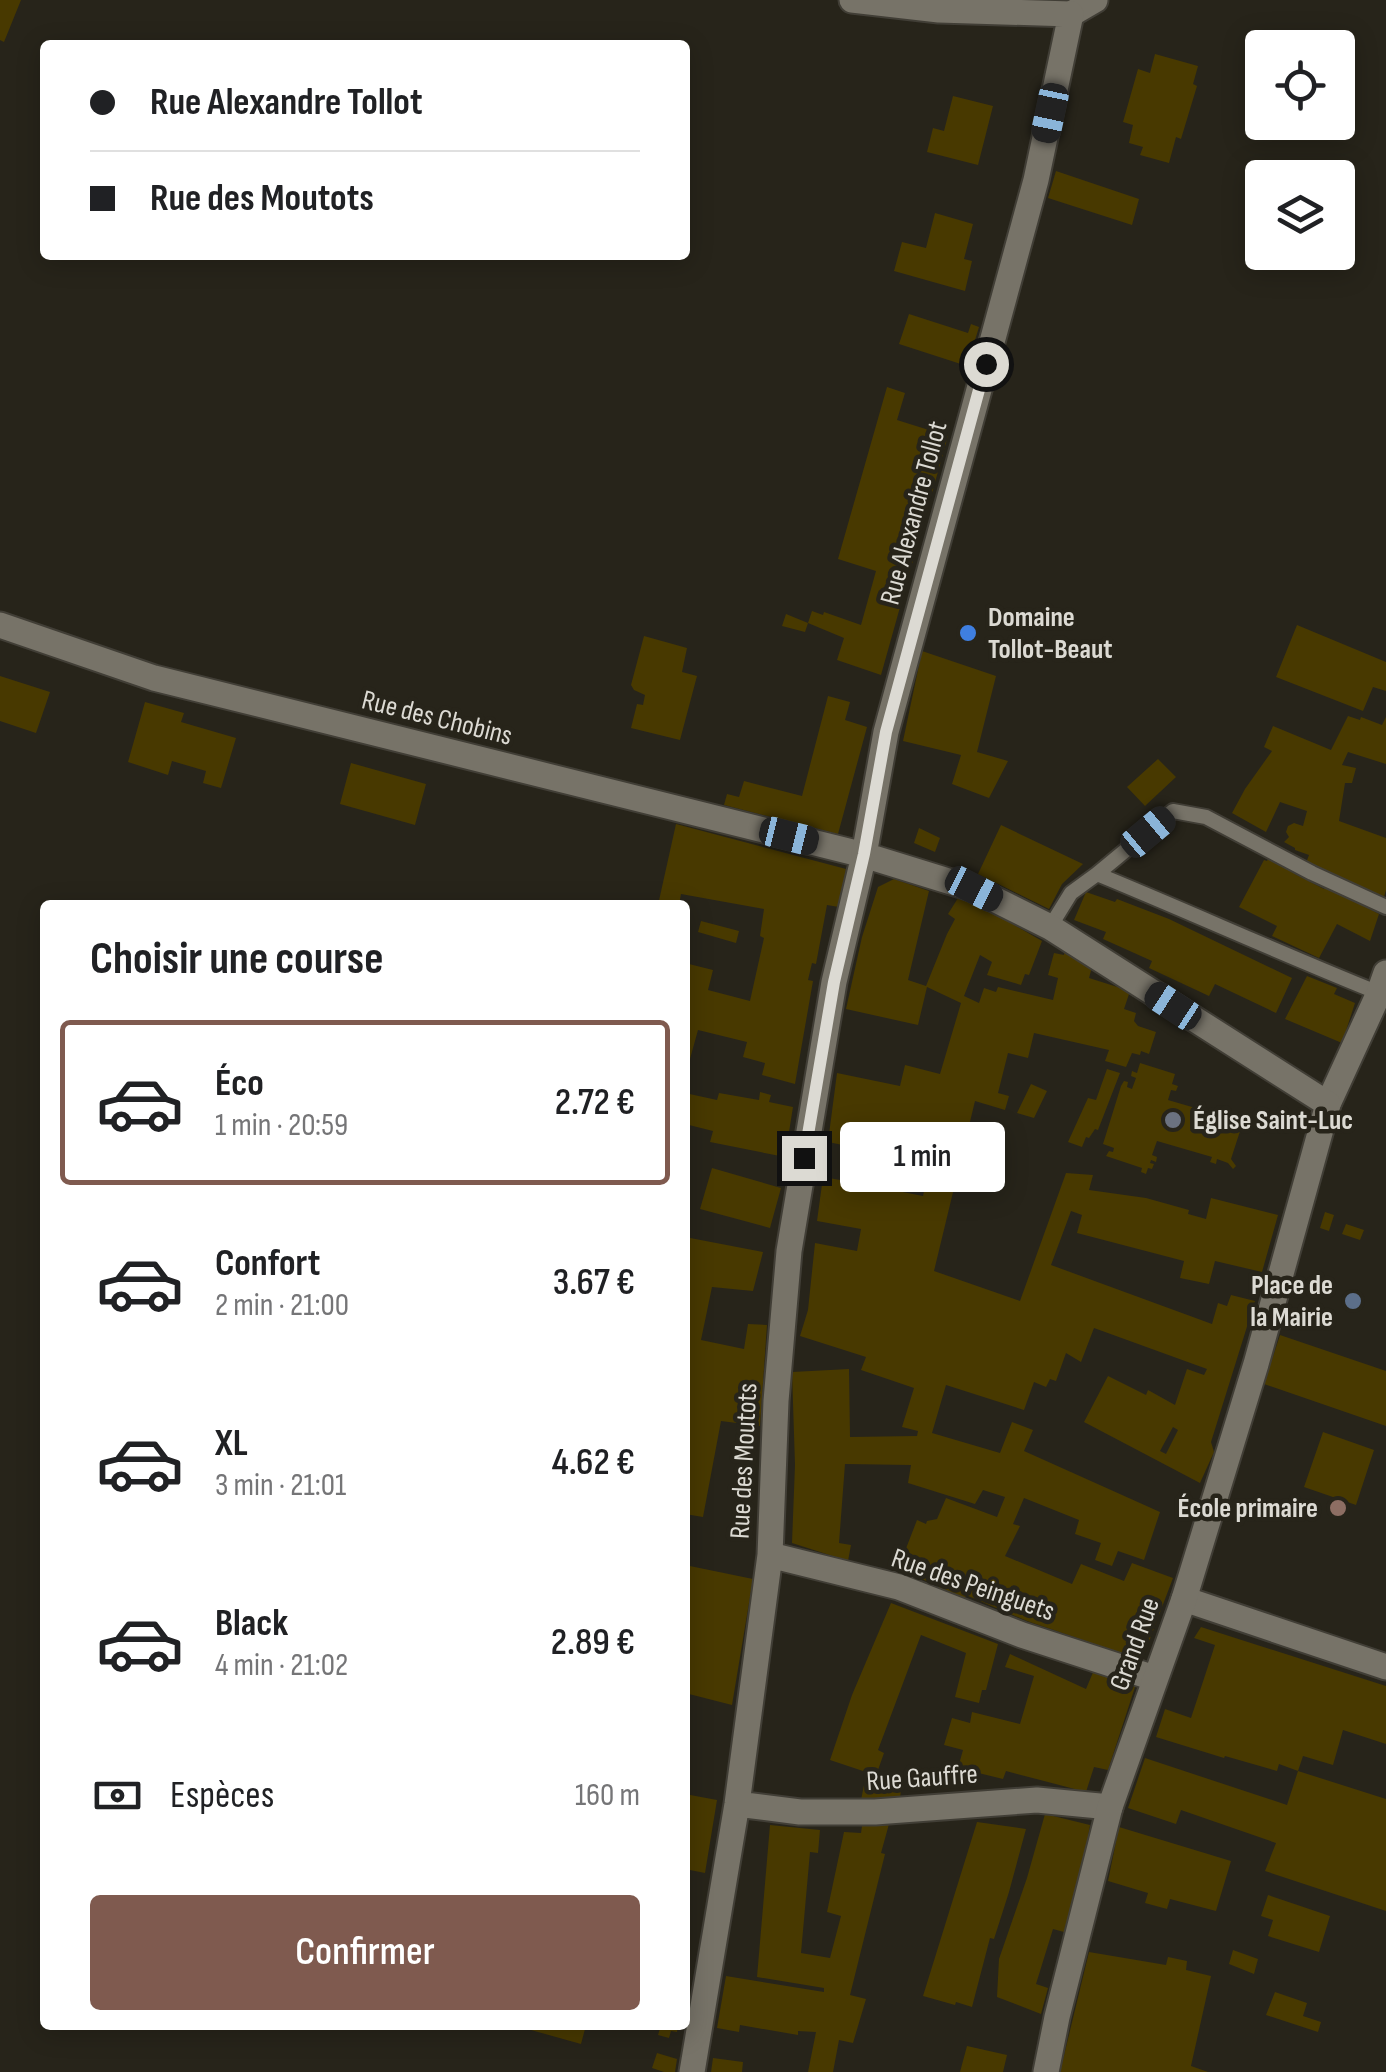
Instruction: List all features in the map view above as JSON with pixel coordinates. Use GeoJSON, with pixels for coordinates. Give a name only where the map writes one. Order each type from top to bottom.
{"type":"FeatureCollection","features":[{"type":"Feature","properties":{"kind":"street"},"geometry":{"type":"LineString","coordinates":[[852,0],[939,10],[1071,14],[1095,0]]}},
{"type":"Feature","properties":{"kind":"street","name":"Rue Alexandre Tollot"},"geometry":{"type":"LineString","coordinates":[[864,854],[886,732],[1036,180],[1071,14]]}},
{"type":"Feature","properties":{"kind":"street","name":"Rue des Chobins"},"geometry":{"type":"LineString","coordinates":[[0,626],[154,678],[864,854],[974,889],[1050,927],[1328,1104]]}},
{"type":"Feature","properties":{"kind":"street","name":"Rue des Moutots"},"geometry":{"type":"LineString","coordinates":[[692,2072],[737,1804],[770,1555],[776,1401],[790,1251],[834,982],[864,854]]}},
{"type":"Feature","properties":{"kind":"street","name":"Grand Rue"},"geometry":{"type":"LineString","coordinates":[[1046,2072],[1056,2017],[1110,1807],[1184,1599],[1256,1364],[1328,1104],[1383,983]]}},
{"type":"Feature","properties":{"kind":"street","name":"Rue des Peinguets"},"geometry":{"type":"LineString","coordinates":[[770,1555],[899,1588],[1022,1635],[1154,1678]]}},
{"type":"Feature","properties":{"kind":"street"},"geometry":{"type":"LineString","coordinates":[[1184,1599],[1386,1667]]}},
{"type":"Feature","properties":{"kind":"street","name":"Rue Gauffre"},"geometry":{"type":"LineString","coordinates":[[737,1804],[800,1812],[874,1812],[1037,1800],[1110,1807]]}},
{"type":"Feature","properties":{"kind":"lane"},"geometry":{"type":"LineString","coordinates":[[1050,927],[1071,893],[1173,811],[1206,817],[1386,907]]}},
{"type":"Feature","properties":{"kind":"lane"},"geometry":{"type":"LineString","coordinates":[[1097,874],[1283,955],[1383,983]]}},
{"type":"Feature","properties":{"kind":"building"},"geometry":{"type":"Polygon","coordinates":[[[0,0],[21,0],[4,42],[0,40],[0,0]]]}},
{"type":"Feature","properties":{"kind":"building"},"geometry":{"type":"Polygon","coordinates":[[[1155,54],[1198,66],[1193,84],[1197,86],[1181,139],[1176,137],[1169,163],[1140,155],[1143,147],[1129,143],[1133,125],[1123,122],[1138,69],[1150,73],[1155,54]]]}},
{"type":"Feature","properties":{"kind":"building"},"geometry":{"type":"Polygon","coordinates":[[[953,96],[993,106],[978,165],[927,152],[933,128],[944,131],[953,96]]]}},
{"type":"Feature","properties":{"kind":"building"},"geometry":{"type":"Polygon","coordinates":[[[1056,171],[1139,199],[1132,225],[1048,198],[1056,171]]]}},
{"type":"Feature","properties":{"kind":"building"},"geometry":{"type":"Polygon","coordinates":[[[935,213],[973,224],[964,259],[972,261],[965,291],[894,271],[902,242],[926,248],[935,213]]]}},
{"type":"Feature","properties":{"kind":"building"},"geometry":{"type":"Polygon","coordinates":[[[909,314],[968,333],[971,324],[979,327],[967,366],[899,344],[909,314]]]}},
{"type":"Feature","properties":{"kind":"building"},"geometry":{"type":"Polygon","coordinates":[[[887,387],[905,393],[897,420],[948,436],[881,675],[837,660],[844,638],[808,623],[812,611],[861,625],[876,571],[838,559],[887,387]]]}},
{"type":"Feature","properties":{"kind":"building"},"geometry":{"type":"Polygon","coordinates":[[[786,614],[808,623],[805,632],[782,626],[786,614]]]}},
{"type":"Feature","properties":{"kind":"building"},"geometry":{"type":"Polygon","coordinates":[[[1297,625],[1386,662],[1386,691],[1373,687],[1363,711],[1276,677],[1297,625]]]}},
{"type":"Feature","properties":{"kind":"building"},"geometry":{"type":"Polygon","coordinates":[[[644,636],[687,648],[682,672],[697,676],[680,740],[631,728],[637,704],[643,705],[645,695],[631,685],[644,636]]]}},
{"type":"Feature","properties":{"kind":"building"},"geometry":{"type":"Polygon","coordinates":[[[922,651],[996,676],[977,752],[1008,761],[989,798],[952,784],[961,755],[903,741],[922,651]]]}},
{"type":"Feature","properties":{"kind":"building"},"geometry":{"type":"Polygon","coordinates":[[[0,676],[50,692],[36,733],[0,721],[0,676]]]}},
{"type":"Feature","properties":{"kind":"building"},"geometry":{"type":"Polygon","coordinates":[[[828,696],[850,702],[845,720],[867,727],[838,834],[724,805],[727,794],[739,797],[744,781],[802,796],[828,696]]]}},
{"type":"Feature","properties":{"kind":"building"},"geometry":{"type":"Polygon","coordinates":[[[145,702],[184,713],[181,722],[236,738],[221,788],[203,783],[206,771],[172,761],[168,775],[128,762],[145,702]]]}},
{"type":"Feature","properties":{"kind":"building"},"geometry":{"type":"Polygon","coordinates":[[[1348,716],[1382,725],[1386,717],[1386,764],[1348,752],[1342,765],[1356,768],[1352,783],[1345,783],[1339,821],[1386,838],[1384,897],[1306,863],[1309,855],[1284,842],[1289,837],[1288,826],[1303,826],[1307,811],[1280,802],[1266,832],[1232,813],[1272,751],[1264,747],[1273,726],[1331,750],[1348,716]]]}},
{"type":"Feature","properties":{"kind":"building"},"geometry":{"type":"Polygon","coordinates":[[[1158,759],[1176,777],[1145,806],[1127,787],[1158,759]]]}},
{"type":"Feature","properties":{"kind":"building"},"geometry":{"type":"Polygon","coordinates":[[[351,763],[426,784],[415,825],[340,804],[351,763]]]}},
{"type":"Feature","properties":{"kind":"building"},"geometry":{"type":"Polygon","coordinates":[[[676,824],[846,869],[839,907],[827,905],[816,964],[812,963],[808,980],[813,981],[795,1084],[762,1075],[765,1063],[743,1057],[747,1042],[698,1030],[690,1059],[690,964],[713,970],[708,990],[750,1001],[764,938],[760,936],[764,909],[681,894],[680,900],[659,900],[676,824]]]}},
{"type":"Feature","properties":{"kind":"building"},"geometry":{"type":"Polygon","coordinates":[[[1001,825],[1083,864],[1062,884],[1049,909],[978,874],[1001,825]]]}},
{"type":"Feature","properties":{"kind":"building"},"geometry":{"type":"Polygon","coordinates":[[[919,828],[940,838],[935,852],[914,843],[919,828]]]}},
{"type":"Feature","properties":{"kind":"building"},"geometry":{"type":"Polygon","coordinates":[[[1270,855],[1298,869],[1295,874],[1379,914],[1370,941],[1337,924],[1319,958],[1272,936],[1277,926],[1239,907],[1270,855]]]}},
{"type":"Feature","properties":{"kind":"building"},"geometry":{"type":"Polygon","coordinates":[[[894,879],[929,891],[908,980],[926,986],[955,919],[948,914],[958,898],[976,903],[1042,941],[1021,985],[987,975],[992,962],[980,955],[964,996],[979,1003],[984,988],[996,992],[998,987],[1053,1000],[1058,978],[1048,975],[1054,953],[1064,953],[1092,967],[1089,978],[1130,991],[1124,1009],[1136,1013],[1134,1021],[1138,1026],[1156,1032],[1149,1054],[1132,1053],[1126,1067],[1105,1061],[1109,1050],[1034,1033],[1028,1058],[1008,1053],[998,1093],[1009,1096],[1005,1110],[975,1101],[934,1271],[1020,1301],[1066,1173],[1093,1175],[1089,1190],[1146,1198],[1206,1219],[1211,1198],[1278,1215],[1262,1272],[1215,1261],[1209,1284],[1180,1278],[1184,1261],[1077,1233],[1082,1215],[1071,1211],[1051,1265],[1212,1324],[1218,1303],[1227,1306],[1231,1295],[1255,1301],[1211,1442],[1214,1452],[1200,1483],[1084,1422],[1108,1376],[1146,1395],[1148,1390],[1175,1405],[1187,1369],[1204,1375],[1207,1369],[1094,1328],[1081,1362],[1066,1353],[1056,1381],[1050,1379],[1046,1387],[1034,1382],[1024,1410],[946,1385],[932,1433],[1000,1453],[1012,1422],[1033,1430],[1024,1451],[1160,1512],[1144,1560],[1118,1551],[1112,1566],[1095,1560],[1101,1543],[1075,1534],[1079,1520],[1024,1498],[1013,1524],[1020,1526],[1005,1556],[1072,1584],[1081,1564],[1124,1581],[1132,1563],[1173,1578],[1142,1660],[1027,1621],[966,1595],[964,1601],[937,1591],[941,1582],[919,1578],[920,1574],[900,1564],[917,1520],[926,1524],[937,1519],[946,1498],[997,1517],[1005,1497],[983,1490],[975,1504],[908,1483],[911,1465],[845,1464],[839,1543],[851,1545],[848,1561],[792,1543],[792,1372],[849,1369],[850,1437],[917,1436],[918,1431],[902,1427],[914,1388],[861,1370],[866,1357],[800,1336],[808,1310],[815,1243],[857,1251],[861,1229],[817,1221],[823,1177],[846,1181],[849,1172],[869,1176],[867,1185],[923,1196],[930,1163],[828,1142],[837,1073],[900,1086],[905,1065],[940,1074],[961,1003],[927,987],[918,1025],[846,1009],[878,887],[894,879]],[[1173,1427],[1160,1451],[1166,1454],[1178,1430],[1173,1427]]]}},
{"type":"Feature","properties":{"kind":"building"},"geometry":{"type":"Polygon","coordinates":[[[1086,892],[1169,919],[1292,978],[1276,1013],[1215,984],[1209,996],[1149,968],[1152,961],[1103,939],[1106,932],[1074,920],[1086,892]]]}},
{"type":"Feature","properties":{"kind":"building"},"geometry":{"type":"Polygon","coordinates":[[[701,921],[739,931],[736,943],[698,932],[701,921]]]}},
{"type":"Feature","properties":{"kind":"building"},"geometry":{"type":"Polygon","coordinates":[[[1307,976],[1337,988],[1334,994],[1355,1003],[1342,1043],[1285,1019],[1307,976]]]}},
{"type":"Feature","properties":{"kind":"building","name":"Église Saint-Luc"},"geometry":{"type":"Polygon","coordinates":[[[1140,1063],[1175,1074],[1172,1084],[1178,1086],[1176,1091],[1171,1090],[1168,1100],[1223,1116],[1225,1111],[1230,1113],[1228,1118],[1241,1121],[1247,1118],[1249,1122],[1242,1125],[1231,1159],[1236,1166],[1233,1169],[1217,1159],[1216,1164],[1210,1162],[1212,1157],[1157,1141],[1152,1155],[1157,1157],[1156,1162],[1151,1160],[1154,1164],[1146,1174],[1141,1172],[1142,1168],[1106,1156],[1114,1148],[1103,1144],[1121,1086],[1128,1082],[1127,1087],[1132,1089],[1136,1078],[1131,1076],[1132,1071],[1137,1073],[1140,1063]]]}},
{"type":"Feature","properties":{"kind":"building"},"geometry":{"type":"Polygon","coordinates":[[[1107,1069],[1120,1073],[1098,1130],[1086,1137],[1082,1147],[1068,1142],[1088,1098],[1096,1100],[1107,1069]]]}},
{"type":"Feature","properties":{"kind":"building"},"geometry":{"type":"Polygon","coordinates":[[[1031,1084],[1047,1091],[1034,1118],[1017,1113],[1031,1084]]]}},
{"type":"Feature","properties":{"kind":"building"},"geometry":{"type":"Polygon","coordinates":[[[760,1092],[771,1095],[769,1102],[793,1107],[785,1157],[710,1142],[713,1131],[690,1125],[690,1094],[717,1100],[719,1093],[759,1100],[760,1092]]]}},
{"type":"Feature","properties":{"kind":"building"},"geometry":{"type":"Polygon","coordinates":[[[712,1168],[781,1188],[770,1228],[700,1209],[712,1168]]]}},
{"type":"Feature","properties":{"kind":"building"},"geometry":{"type":"Polygon","coordinates":[[[1325,1212],[1334,1215],[1329,1231],[1320,1228],[1325,1212]]]}},
{"type":"Feature","properties":{"kind":"building"},"geometry":{"type":"Polygon","coordinates":[[[1346,1224],[1364,1230],[1360,1240],[1342,1234],[1346,1224]]]}},
{"type":"Feature","properties":{"kind":"building"},"geometry":{"type":"Polygon","coordinates":[[[690,1238],[763,1252],[753,1291],[712,1287],[701,1340],[744,1349],[748,1324],[767,1325],[760,1426],[721,1421],[703,1517],[690,1515],[690,1238]]]}},
{"type":"Feature","properties":{"kind":"building"},"geometry":{"type":"Polygon","coordinates":[[[1280,1335],[1386,1371],[1386,1426],[1264,1384],[1280,1335]]]}},
{"type":"Feature","properties":{"kind":"building"},"geometry":{"type":"Polygon","coordinates":[[[1323,1432],[1374,1450],[1356,1505],[1304,1487],[1323,1432]]]}},
{"type":"Feature","properties":{"kind":"building"},"geometry":{"type":"Polygon","coordinates":[[[690,1566],[753,1579],[732,1705],[690,1694],[690,1566]]]}},
{"type":"Feature","properties":{"kind":"building"},"geometry":{"type":"Polygon","coordinates":[[[891,1603],[998,1644],[979,1703],[955,1697],[966,1653],[921,1635],[878,1750],[884,1753],[878,1770],[870,1768],[869,1773],[830,1760],[852,1695],[891,1603]]]}},
{"type":"Feature","properties":{"kind":"building"},"geometry":{"type":"Polygon","coordinates":[[[1201,1627],[1386,1686],[1386,1744],[1343,1730],[1333,1765],[1303,1756],[1298,1771],[1279,1764],[1277,1771],[1156,1737],[1165,1709],[1191,1718],[1215,1645],[1194,1638],[1201,1627]]]}},
{"type":"Feature","properties":{"kind":"building"},"geometry":{"type":"Polygon","coordinates":[[[1010,1654],[1086,1689],[1094,1670],[1136,1684],[1108,1770],[1094,1767],[1086,1792],[1006,1771],[1003,1779],[958,1768],[963,1750],[944,1745],[952,1718],[970,1723],[972,1712],[1020,1724],[1034,1676],[1005,1667],[1010,1654]]]}},
{"type":"Feature","properties":{"kind":"building"},"geometry":{"type":"Polygon","coordinates":[[[1145,1758],[1287,1805],[1298,1771],[1386,1799],[1386,1911],[1265,1871],[1276,1843],[1181,1810],[1176,1824],[1128,1808],[1145,1758]]]}},
{"type":"Feature","properties":{"kind":"building"},"geometry":{"type":"Polygon","coordinates":[[[865,1780],[902,1780],[900,1799],[861,1800],[865,1780]]]}},
{"type":"Feature","properties":{"kind":"building"},"geometry":{"type":"Polygon","coordinates":[[[690,1795],[717,1800],[705,1873],[690,1870],[690,1795]]]}},
{"type":"Feature","properties":{"kind":"building"},"geometry":{"type":"Polygon","coordinates":[[[1045,1814],[1090,1825],[1064,1932],[1053,1929],[1036,1984],[1048,1988],[1041,2014],[997,1997],[999,1959],[1045,1814]]]}},
{"type":"Feature","properties":{"kind":"building"},"geometry":{"type":"Polygon","coordinates":[[[977,1822],[1026,1829],[972,2007],[923,1996],[977,1822]]]}},
{"type":"Feature","properties":{"kind":"building"},"geometry":{"type":"Polygon","coordinates":[[[889,1824],[850,1995],[866,1999],[853,2043],[839,2040],[833,2072],[808,2072],[816,2032],[798,2031],[798,2035],[740,2025],[739,2032],[717,2028],[726,1976],[824,1992],[824,1988],[757,1977],[770,1825],[820,1830],[818,1853],[810,1852],[801,1953],[830,1958],[841,1916],[827,1912],[844,1832],[861,1833],[862,1826],[889,1824]]]}},
{"type":"Feature","properties":{"kind":"building"},"geometry":{"type":"Polygon","coordinates":[[[1119,1827],[1231,1861],[1216,1911],[1170,1899],[1167,1909],[1145,1903],[1148,1893],[1108,1881],[1119,1827]]]}},
{"type":"Feature","properties":{"kind":"building"},"geometry":{"type":"Polygon","coordinates":[[[1268,1895],[1330,1916],[1319,1952],[1268,1936],[1273,1920],[1261,1916],[1268,1895]]]}},
{"type":"Feature","properties":{"kind":"building"},"geometry":{"type":"Polygon","coordinates":[[[1233,1950],[1258,1959],[1254,1974],[1229,1964],[1233,1950]]]}},
{"type":"Feature","properties":{"kind":"building"},"geometry":{"type":"Polygon","coordinates":[[[1089,1952],[1166,1965],[1168,1957],[1187,1961],[1186,1970],[1211,1976],[1191,2066],[1208,2072],[1060,2072],[1089,1952]]]}},
{"type":"Feature","properties":{"kind":"building"},"geometry":{"type":"Polygon","coordinates":[[[1275,1992],[1307,2003],[1303,2016],[1321,2022],[1318,2032],[1266,2015],[1275,1992]]]}},
{"type":"Feature","properties":{"kind":"building"},"geometry":{"type":"Polygon","coordinates":[[[531,2030],[585,2030],[581,2044],[531,2030]]]}},
{"type":"Feature","properties":{"kind":"building"},"geometry":{"type":"Polygon","coordinates":[[[660,2030],[677,2030],[671,2031],[669,2038],[658,2035],[660,2030]]]}},
{"type":"Feature","properties":{"kind":"building"},"geometry":{"type":"Polygon","coordinates":[[[967,2046],[1007,2055],[1003,2072],[960,2072],[967,2046]]]}},
{"type":"Feature","properties":{"kind":"building"},"geometry":{"type":"Polygon","coordinates":[[[657,2053],[677,2059],[675,2072],[652,2068],[657,2053]]]}},
{"type":"Feature","properties":{"kind":"building"},"geometry":{"type":"Polygon","coordinates":[[[713,2058],[743,2062],[742,2072],[711,2072],[713,2058]]]}},
{"type":"Feature","properties":{"kind":"place","name":"Domaine Tollot-Beaut"},"geometry":{"type":"Point","coordinates":[968,633]}},
{"type":"Feature","properties":{"kind":"place","name":"Église Saint-Luc"},"geometry":{"type":"Point","coordinates":[1173,1120]}},
{"type":"Feature","properties":{"kind":"place","name":"Place de la Mairie"},"geometry":{"type":"Point","coordinates":[1353,1301]}},
{"type":"Feature","properties":{"kind":"place","name":"École primaire"},"geometry":{"type":"Point","coordinates":[1338,1508]}},
{"type":"Feature","properties":{"kind":"route"},"geometry":{"type":"LineString","coordinates":[[804,1158],[834,982],[864,854],[886,732],[986,364]]}}]}
